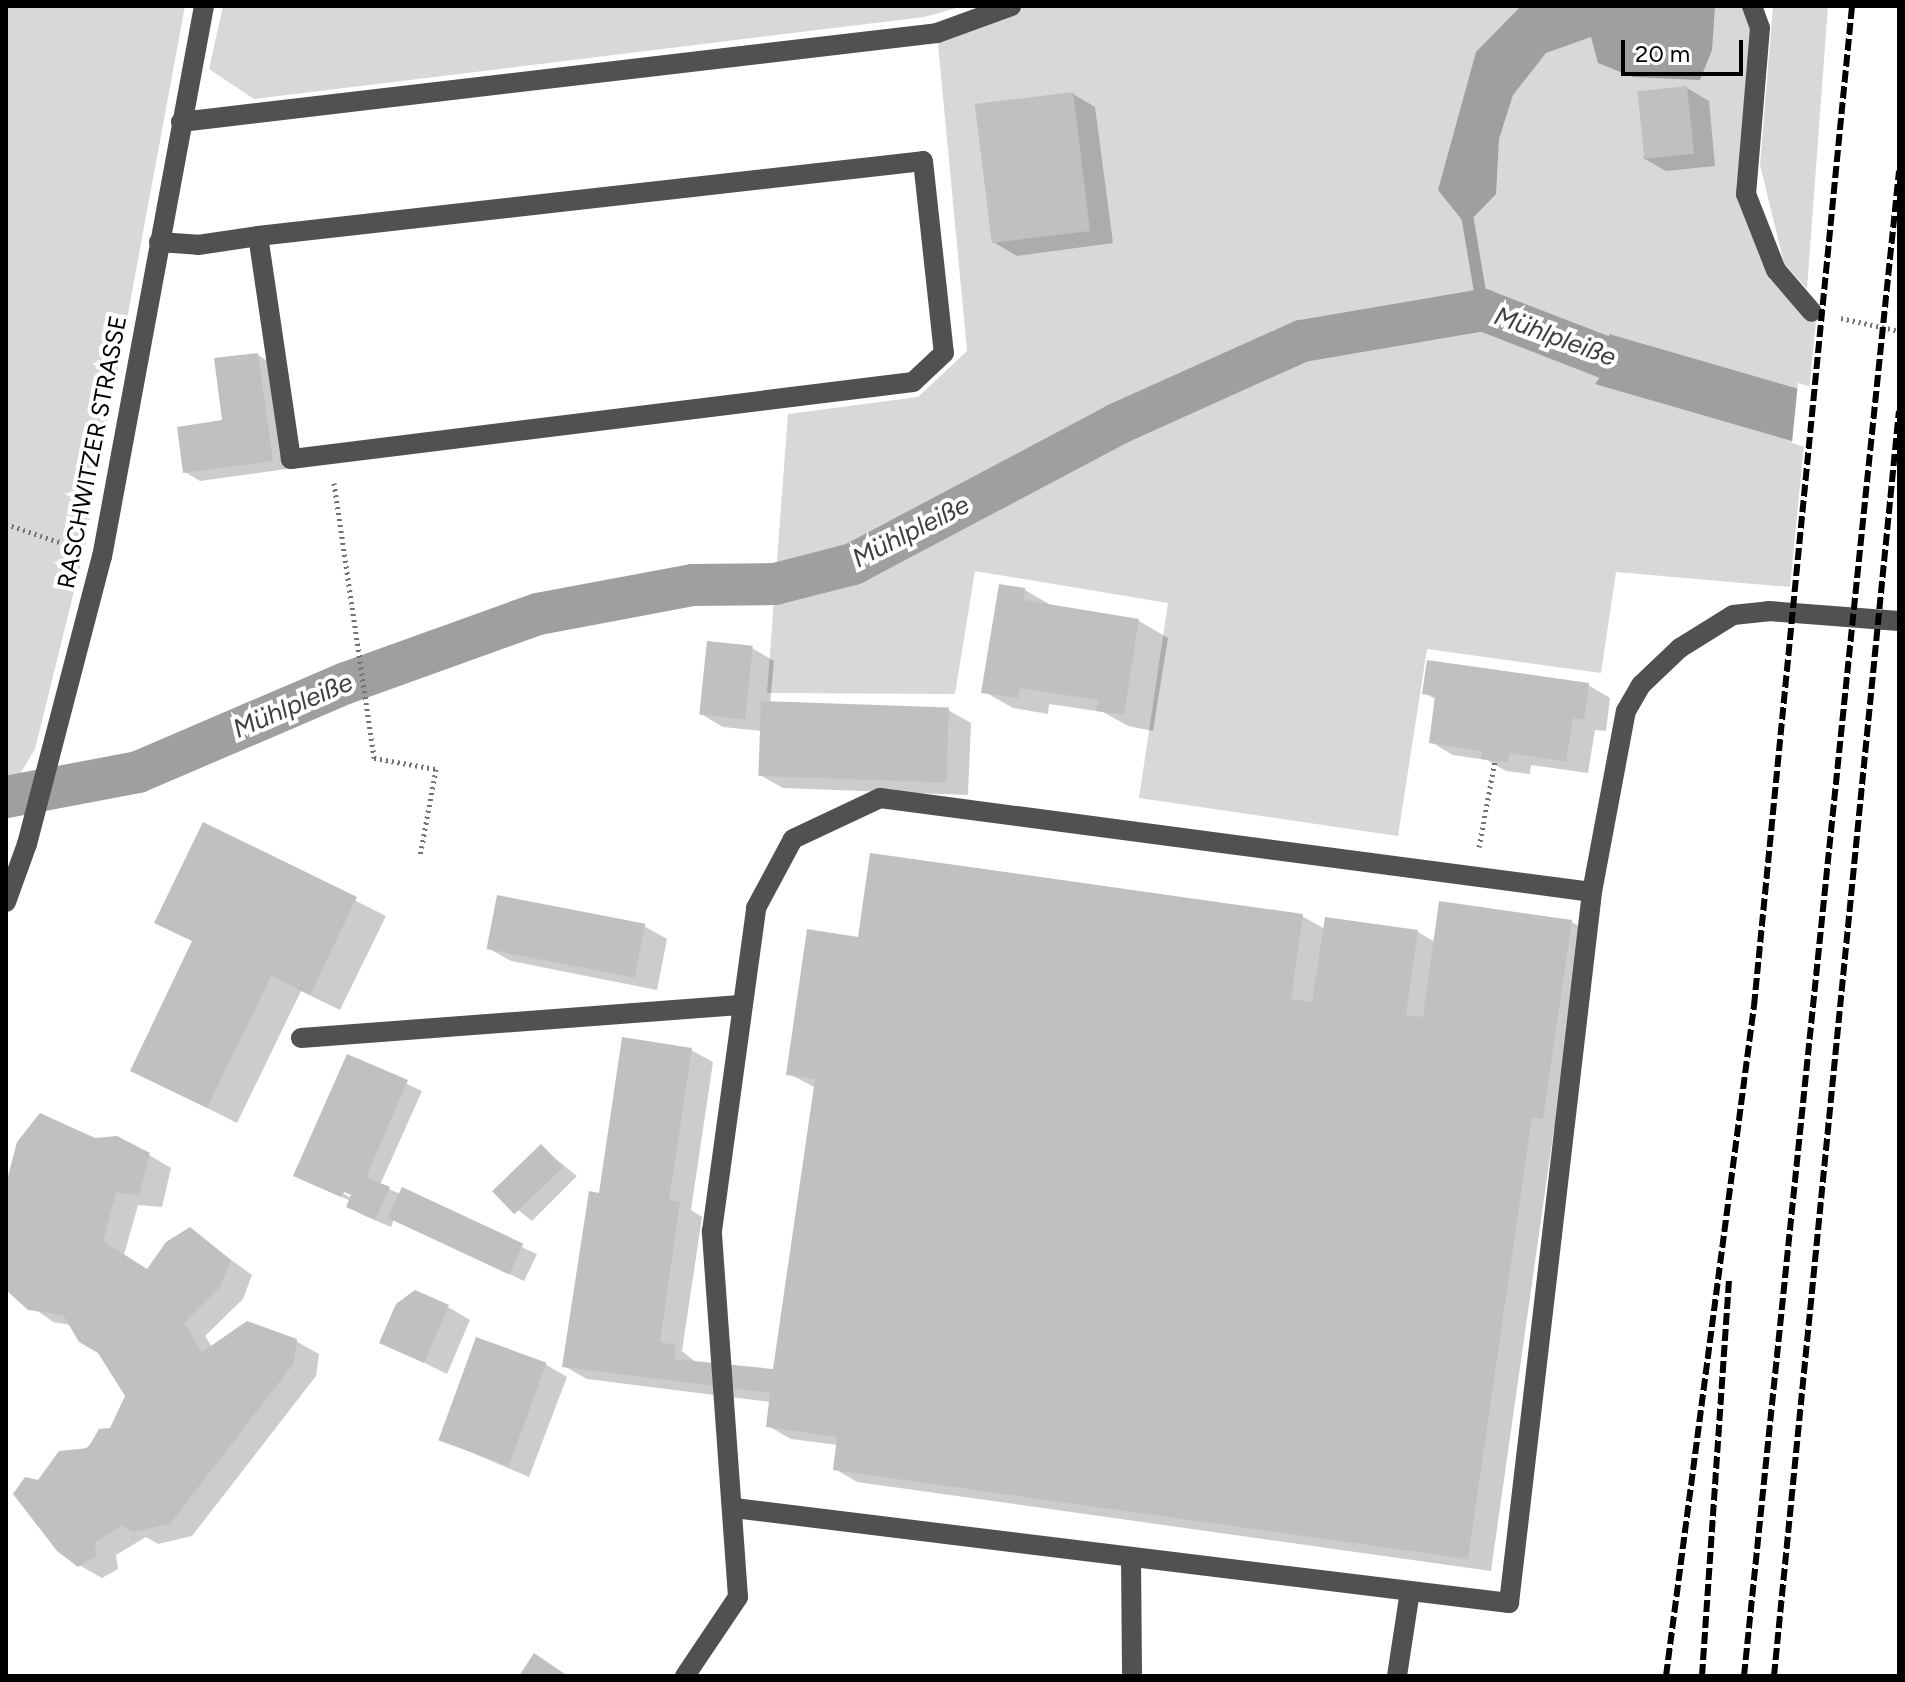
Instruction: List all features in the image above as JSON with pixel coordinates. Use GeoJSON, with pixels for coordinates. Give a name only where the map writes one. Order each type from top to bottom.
{"type":"FeatureCollection","features":[{"type":"Feature","properties":{"kind":"street","name":"RASCHWITZER STRASSE"},"geometry":{"type":"LineString","coordinates":[[6,902],[27,844],[102,557],[204,6]]}},
{"type":"Feature","properties":{"kind":"street"},"geometry":{"type":"LineString","coordinates":[[181,122],[937,33],[1011,6]]}},
{"type":"Feature","properties":{"kind":"street"},"geometry":{"type":"LineString","coordinates":[[1752,6],[1760,28],[1746,194],[1776,270],[1812,312]]}},
{"type":"Feature","properties":{"kind":"street"},"geometry":{"type":"LineString","coordinates":[[159,242],[198,245],[258,236],[923,161],[944,353],[913,382],[291,459],[258,236]]}},
{"type":"Feature","properties":{"kind":"street"},"geometry":{"type":"LineString","coordinates":[[734,1508],[1509,1603],[1592,892],[1626,711],[1641,685],[1680,648],[1733,615],[1769,611],[1899,621]]}},
{"type":"Feature","properties":{"kind":"street"},"geometry":{"type":"LineString","coordinates":[[685,1676],[738,1597],[712,1231],[740,1005],[756,908],[793,839],[880,798],[1592,892]]}},
{"type":"Feature","properties":{"kind":"street"},"geometry":{"type":"LineString","coordinates":[[301,1038],[740,1005]]}},
{"type":"Feature","properties":{"kind":"street"},"geometry":{"type":"LineString","coordinates":[[1131,1557],[1132,1676]]}},
{"type":"Feature","properties":{"kind":"street"},"geometry":{"type":"LineString","coordinates":[[1397,1676],[1410,1591]]}},
{"type":"Feature","properties":{"kind":"path"},"geometry":{"type":"LineString","coordinates":[[1812,312],[1899,331]]}},
{"type":"Feature","properties":{"kind":"path"},"geometry":{"type":"LineString","coordinates":[[330,454],[374,758],[436,769],[420,856]]}},
{"type":"Feature","properties":{"kind":"path"},"geometry":{"type":"LineString","coordinates":[[6,524],[102,557]]}},
{"type":"Feature","properties":{"kind":"path"},"geometry":{"type":"LineString","coordinates":[[1474,875],[1495,761]]}},
{"type":"Feature","properties":{"kind":"shaded area"},"geometry":{"type":"Polygon","coordinates":[[[6,6],[185,6],[84,551],[35,749],[20,774],[6,775],[6,6]]]}},
{"type":"Feature","properties":{"kind":"shaded area"},"geometry":{"type":"Polygon","coordinates":[[[223,6],[964,6],[924,17],[254,99],[209,69],[223,6]]]}},
{"type":"Feature","properties":{"kind":"shaded area"},"geometry":{"type":"Polygon","coordinates":[[[1011,6],[1752,6],[1746,194],[1816,321],[1790,587],[1616,572],[1601,673],[1427,649],[1398,836],[1139,798],[1168,603],[975,571],[955,694],[767,693],[788,414],[918,397],[967,351],[937,33],[1011,6]]]}},
{"type":"Feature","properties":{"kind":"shaded area"},"geometry":{"type":"Polygon","coordinates":[[[1521,6],[1715,6],[1712,50],[1700,80],[1633,77],[1598,63],[1591,37],[1546,53],[1513,95],[1499,139],[1496,194],[1466,225],[1438,190],[1476,52],[1521,6]]]}},
{"type":"Feature","properties":{"kind":"shaded area"},"geometry":{"type":"Polygon","coordinates":[[[1773,6],[1828,6],[1807,289],[1784,263],[1760,165],[1773,6]]]}},
{"type":"Feature","properties":{"kind":"shaded area"},"geometry":{"type":"Polygon","coordinates":[[[1609,334],[1899,418],[1899,472],[1595,384],[1612,360],[1609,334]]]}},
{"type":"Feature","properties":{"kind":"pier"},"geometry":{"type":"Polygon","coordinates":[[[1798,383],[1899,414],[1899,476],[1792,443],[1798,383]]]}},
{"type":"Feature","properties":{"kind":"building"},"geometry":{"type":"Polygon","coordinates":[[[1687,86],[1694,154],[1644,159],[1637,91],[1687,86]]]}},
{"type":"Feature","properties":{"kind":"building"},"geometry":{"type":"Polygon","coordinates":[[[1073,92],[1090,231],[992,243],[975,104],[1073,92]]]}},
{"type":"Feature","properties":{"kind":"building"},"geometry":{"type":"Polygon","coordinates":[[[258,353],[273,461],[183,473],[177,427],[222,420],[214,358],[258,353]]]}},
{"type":"Feature","properties":{"kind":"building"},"geometry":{"type":"Polygon","coordinates":[[[999,584],[1025,588],[1024,600],[1139,619],[1124,715],[1096,711],[1098,700],[1020,688],[1018,698],[981,693],[999,584]]]}},
{"type":"Feature","properties":{"kind":"building"},"geometry":{"type":"Polygon","coordinates":[[[707,641],[753,646],[745,719],[699,715],[707,641]]]}},
{"type":"Feature","properties":{"kind":"building"},"geometry":{"type":"Polygon","coordinates":[[[1427,660],[1589,683],[1584,720],[1573,718],[1566,762],[1509,753],[1508,762],[1495,761],[1481,759],[1482,751],[1429,743],[1435,696],[1422,694],[1427,660]]]}},
{"type":"Feature","properties":{"kind":"building"},"geometry":{"type":"Polygon","coordinates":[[[761,701],[949,708],[946,783],[758,776],[761,701]]]}},
{"type":"Feature","properties":{"kind":"building"},"geometry":{"type":"Polygon","coordinates":[[[203,822],[357,897],[310,995],[271,976],[207,1108],[130,1071],[192,941],[154,923],[203,822]]]}},
{"type":"Feature","properties":{"kind":"building"},"geometry":{"type":"Polygon","coordinates":[[[870,853],[1303,914],[1291,999],[1312,1002],[1325,917],[1418,930],[1406,1015],[1423,1017],[1439,901],[1572,920],[1543,1119],[1532,1117],[1468,1559],[833,1470],[837,1437],[766,1427],[770,1393],[562,1367],[589,1191],[599,1193],[622,1037],[692,1048],[669,1200],[680,1202],[660,1342],[676,1345],[674,1359],[773,1369],[815,1079],[786,1075],[807,929],[858,937],[870,853]]]}},
{"type":"Feature","properties":{"kind":"building"},"geometry":{"type":"Polygon","coordinates":[[[497,895],[645,924],[635,978],[487,949],[497,895]]]}},
{"type":"Feature","properties":{"kind":"building"},"geometry":{"type":"Polygon","coordinates":[[[347,1054],[408,1080],[366,1177],[390,1187],[375,1220],[346,1207],[351,1195],[344,1192],[341,1197],[293,1176],[347,1054]]]}},
{"type":"Feature","properties":{"kind":"building"},"geometry":{"type":"Polygon","coordinates":[[[40,1113],[95,1138],[117,1136],[150,1153],[139,1195],[116,1193],[103,1241],[147,1269],[166,1242],[190,1227],[231,1260],[220,1287],[184,1323],[202,1352],[247,1321],[297,1339],[294,1363],[170,1524],[133,1532],[122,1525],[95,1542],[96,1556],[78,1567],[57,1551],[13,1494],[25,1477],[38,1480],[59,1451],[88,1448],[99,1429],[110,1428],[125,1396],[98,1353],[79,1342],[63,1315],[28,1310],[6,1290],[6,1184],[17,1142],[40,1113]]]}},
{"type":"Feature","properties":{"kind":"building"},"geometry":{"type":"Polygon","coordinates":[[[541,1144],[563,1167],[514,1214],[492,1191],[541,1144]]]}},
{"type":"Feature","properties":{"kind":"building"},"geometry":{"type":"Polygon","coordinates":[[[402,1187],[523,1244],[509,1274],[388,1218],[402,1187]]]}},
{"type":"Feature","properties":{"kind":"building"},"geometry":{"type":"Polygon","coordinates":[[[415,1290],[449,1305],[424,1363],[379,1343],[396,1304],[415,1290]]]}},
{"type":"Feature","properties":{"kind":"building"},"geometry":{"type":"Polygon","coordinates":[[[476,1337],[546,1363],[509,1466],[438,1440],[476,1337]]]}},
{"type":"Feature","properties":{"kind":"building"},"geometry":{"type":"Polygon","coordinates":[[[534,1653],[568,1676],[519,1676],[534,1653]]]}},
{"type":"Feature","properties":{"kind":"waterway"},"geometry":{"type":"LineString","coordinates":[[1466,209],[1483,310]]}},
{"type":"Feature","properties":{"kind":"waterway","name":"Mühlpleiße"},"geometry":{"type":"LineString","coordinates":[[6,797],[138,772],[346,683],[538,614],[693,585],[775,584],[853,564],[1117,424],[1302,341],[1483,310],[1612,360],[1669,375]]}},
{"type":"Feature","properties":{"kind":"railway"},"geometry":{"type":"LineString","coordinates":[[1666,1676],[1754,1006],[1852,6]]}},
{"type":"Feature","properties":{"kind":"railway"},"geometry":{"type":"LineString","coordinates":[[1744,1676],[1899,171]]}},
{"type":"Feature","properties":{"kind":"railway"},"geometry":{"type":"LineString","coordinates":[[1774,1676],[1899,411]]}},
{"type":"Feature","properties":{"kind":"railway"},"geometry":{"type":"LineString","coordinates":[[1702,1676],[1729,1281]]}}]}
